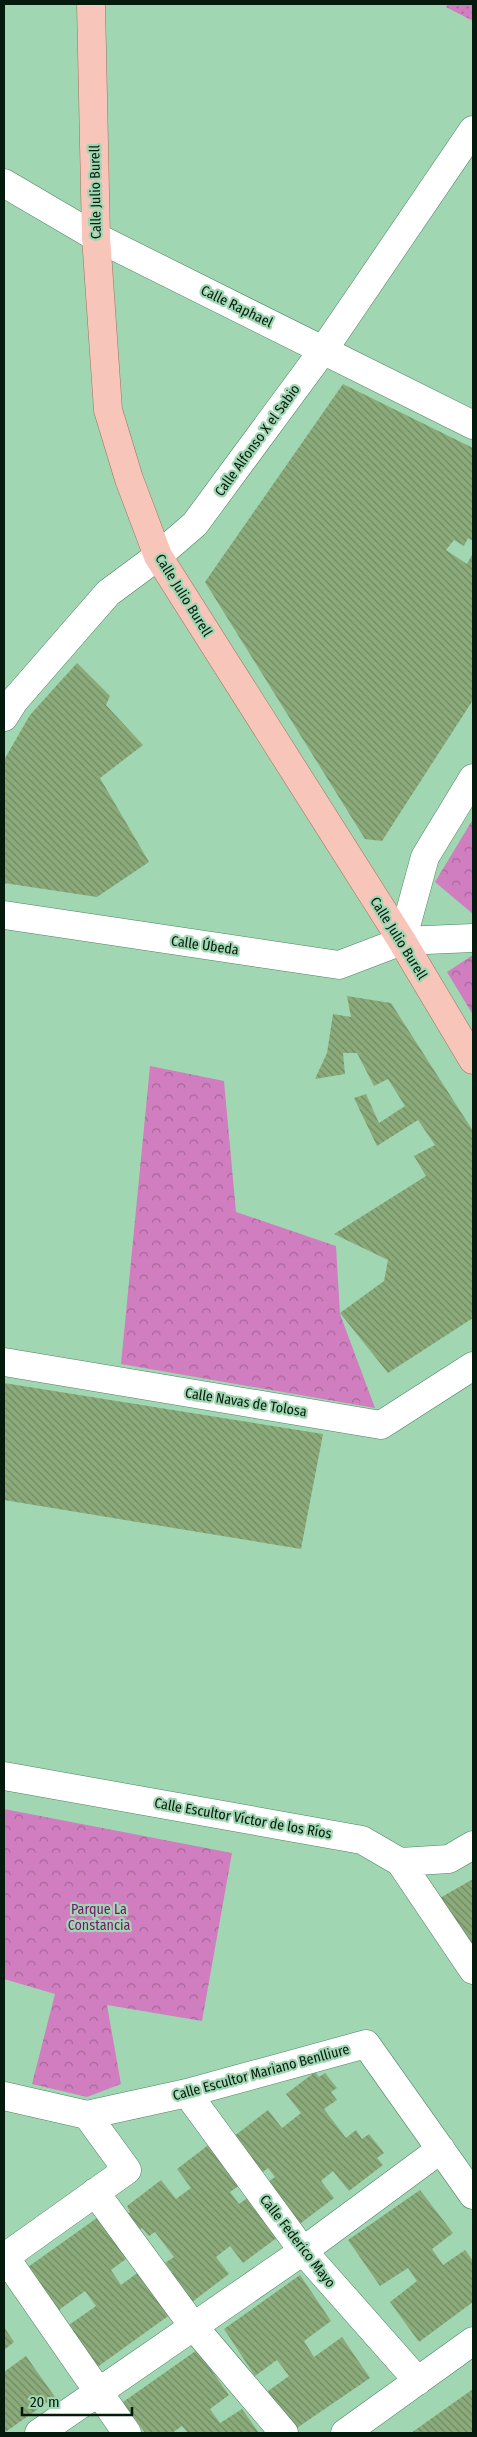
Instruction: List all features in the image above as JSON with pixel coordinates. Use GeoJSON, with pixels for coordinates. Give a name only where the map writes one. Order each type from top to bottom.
{"type":"FeatureCollection","features":[{"type":"Feature","properties":{"kind":"main road","name":"Calle Julio Burell"},"geometry":{"type":"LineString","coordinates":[[91,4],[96,237],[108,410],[129,479],[158,556],[402,941],[473,1060]]}},
{"type":"Feature","properties":{"kind":"street","name":"Calle Alfonso X el Sabio"},"geometry":{"type":"LineString","coordinates":[[4,717],[14,701],[108,593],[158,556],[195,524],[324,349],[473,130]]}},
{"type":"Feature","properties":{"kind":"street","name":"Calle Raphael"},"geometry":{"type":"LineString","coordinates":[[4,183],[96,237],[473,424]]}},
{"type":"Feature","properties":{"kind":"street"},"geometry":{"type":"LineString","coordinates":[[402,941],[425,857],[473,778]]}},
{"type":"Feature","properties":{"kind":"street","name":"Calle Úbeda"},"geometry":{"type":"LineString","coordinates":[[4,915],[340,965],[402,941],[473,938]]}},
{"type":"Feature","properties":{"kind":"street","name":"Calle Navas de Tolosa"},"geometry":{"type":"LineString","coordinates":[[4,1362],[381,1425],[473,1366]]}},
{"type":"Feature","properties":{"kind":"street","name":"Calle Escultor Víctor de los Ríos"},"geometry":{"type":"LineString","coordinates":[[4,1776],[362,1840],[400,1862]]}},
{"type":"Feature","properties":{"kind":"street"},"geometry":{"type":"LineString","coordinates":[[400,1862],[449,1859],[473,1845]]}},
{"type":"Feature","properties":{"kind":"street"},"geometry":{"type":"LineString","coordinates":[[400,1862],[473,1970]]}},
{"type":"Feature","properties":{"kind":"street","name":"Calle Escultor Mariano Benlliure"},"geometry":{"type":"LineString","coordinates":[[4,2096],[87,2115],[187,2093],[366,2044],[473,2194]]}},
{"type":"Feature","properties":{"kind":"street","name":"Calle Federico Mayo"},"geometry":{"type":"LineString","coordinates":[[187,2093],[303,2251],[418,2381]]}},
{"type":"Feature","properties":{"kind":"street"},"geometry":{"type":"LineString","coordinates":[[87,2115],[127,2170],[4,2257],[128,2433]]}},
{"type":"Feature","properties":{"kind":"street"},"geometry":{"type":"LineString","coordinates":[[39,2433],[303,2251],[441,2149]]}},
{"type":"Feature","properties":{"kind":"street"},"geometry":{"type":"LineString","coordinates":[[95,2192],[194,2327],[284,2433]]}},
{"type":"Feature","properties":{"kind":"street"},"geometry":{"type":"LineString","coordinates":[[345,2433],[473,2341]]}},
{"type":"Feature","properties":{"kind":"green space"},"geometry":{"type":"Polygon","coordinates":[[[448,4],[473,4],[473,21],[446,7],[448,4]]]}},
{"type":"Feature","properties":{"kind":"green space"},"geometry":{"type":"Polygon","coordinates":[[[473,819],[473,914],[435,882],[473,819]]]}},
{"type":"Feature","properties":{"kind":"green space"},"geometry":{"type":"Polygon","coordinates":[[[473,955],[473,1015],[447,972],[473,955]]]}},
{"type":"Feature","properties":{"kind":"green space"},"geometry":{"type":"Polygon","coordinates":[[[150,1066],[224,1081],[236,1212],[336,1246],[340,1314],[375,1408],[121,1364],[150,1066]]]}},
{"type":"Feature","properties":{"kind":"green space","name":"Parque La Constancia"},"geometry":{"type":"Polygon","coordinates":[[[4,1809],[232,1853],[202,2021],[107,2005],[121,2084],[87,2097],[32,2084],[55,1994],[4,1979],[4,1809]]]}},
{"type":"Feature","properties":{"kind":"building"},"geometry":{"type":"Polygon","coordinates":[[[343,384],[473,448],[473,541],[468,538],[464,546],[454,540],[446,550],[467,564],[473,553],[473,700],[382,841],[365,839],[205,582],[343,384]]]}},
{"type":"Feature","properties":{"kind":"building"},"geometry":{"type":"Polygon","coordinates":[[[77,663],[110,696],[106,705],[143,745],[100,778],[149,862],[97,897],[4,883],[4,760],[30,715],[77,663]]]}},
{"type":"Feature","properties":{"kind":"building"},"geometry":{"type":"Polygon","coordinates":[[[347,996],[391,1003],[473,1131],[473,1318],[388,1373],[340,1313],[384,1281],[388,1260],[334,1234],[426,1176],[414,1156],[435,1145],[418,1120],[377,1146],[354,1098],[366,1094],[379,1123],[405,1106],[388,1079],[374,1086],[357,1053],[343,1053],[345,1074],[315,1079],[327,1053],[333,1014],[351,1017],[347,996]]]}},
{"type":"Feature","properties":{"kind":"building"},"geometry":{"type":"Polygon","coordinates":[[[4,1383],[323,1434],[301,1549],[4,1500],[4,1383]]]}},
{"type":"Feature","properties":{"kind":"building"},"geometry":{"type":"Polygon","coordinates":[[[473,1879],[473,1946],[440,1898],[473,1879]]]}},
{"type":"Feature","properties":{"kind":"building"},"geometry":{"type":"Polygon","coordinates":[[[315,2072],[319,2077],[325,2073],[337,2088],[331,2092],[337,2100],[324,2109],[346,2138],[356,2130],[362,2139],[369,2134],[384,2153],[377,2158],[383,2165],[349,2191],[333,2171],[321,2181],[334,2198],[297,2226],[260,2187],[275,2177],[268,2168],[256,2177],[228,2141],[268,2110],[282,2128],[301,2113],[286,2094],[315,2072]]]}},
{"type":"Feature","properties":{"kind":"building"},"geometry":{"type":"Polygon","coordinates":[[[211,2143],[247,2180],[230,2192],[239,2204],[254,2193],[278,2237],[243,2263],[230,2246],[216,2257],[229,2274],[192,2302],[167,2278],[173,2273],[165,2263],[174,2257],[155,2232],[149,2236],[142,2228],[137,2232],[124,2216],[130,2212],[127,2206],[161,2180],[176,2199],[191,2188],[177,2169],[211,2143]]]}},
{"type":"Feature","properties":{"kind":"building"},"geometry":{"type":"Polygon","coordinates":[[[420,2190],[453,2233],[432,2249],[443,2265],[465,2250],[473,2261],[473,2302],[419,2342],[390,2302],[417,2281],[408,2268],[380,2286],[348,2240],[420,2190]]]}},
{"type":"Feature","properties":{"kind":"building"},"geometry":{"type":"Polygon","coordinates":[[[101,2215],[130,2256],[111,2270],[121,2285],[140,2271],[171,2314],[96,2368],[66,2327],[96,2306],[85,2291],[59,2310],[28,2267],[101,2215]]]}},
{"type":"Feature","properties":{"kind":"building"},"geometry":{"type":"Polygon","coordinates":[[[300,2275],[331,2321],[304,2341],[314,2357],[342,2337],[370,2378],[294,2430],[268,2391],[289,2376],[277,2360],[255,2376],[224,2329],[300,2275]]]}},
{"type":"Feature","properties":{"kind":"building"},"geometry":{"type":"Polygon","coordinates":[[[4,2327],[14,2342],[4,2350],[4,2327]]]}},
{"type":"Feature","properties":{"kind":"building"},"geometry":{"type":"Polygon","coordinates":[[[197,2350],[229,2395],[210,2409],[220,2423],[242,2409],[259,2433],[188,2433],[182,2426],[172,2433],[145,2433],[123,2402],[197,2350]]]}},
{"type":"Feature","properties":{"kind":"building"},"geometry":{"type":"Polygon","coordinates":[[[26,2356],[55,2397],[4,2433],[4,2372],[26,2356]]]}},
{"type":"Feature","properties":{"kind":"building"},"geometry":{"type":"Polygon","coordinates":[[[473,2389],[473,2433],[411,2433],[473,2389]]]}}]}
